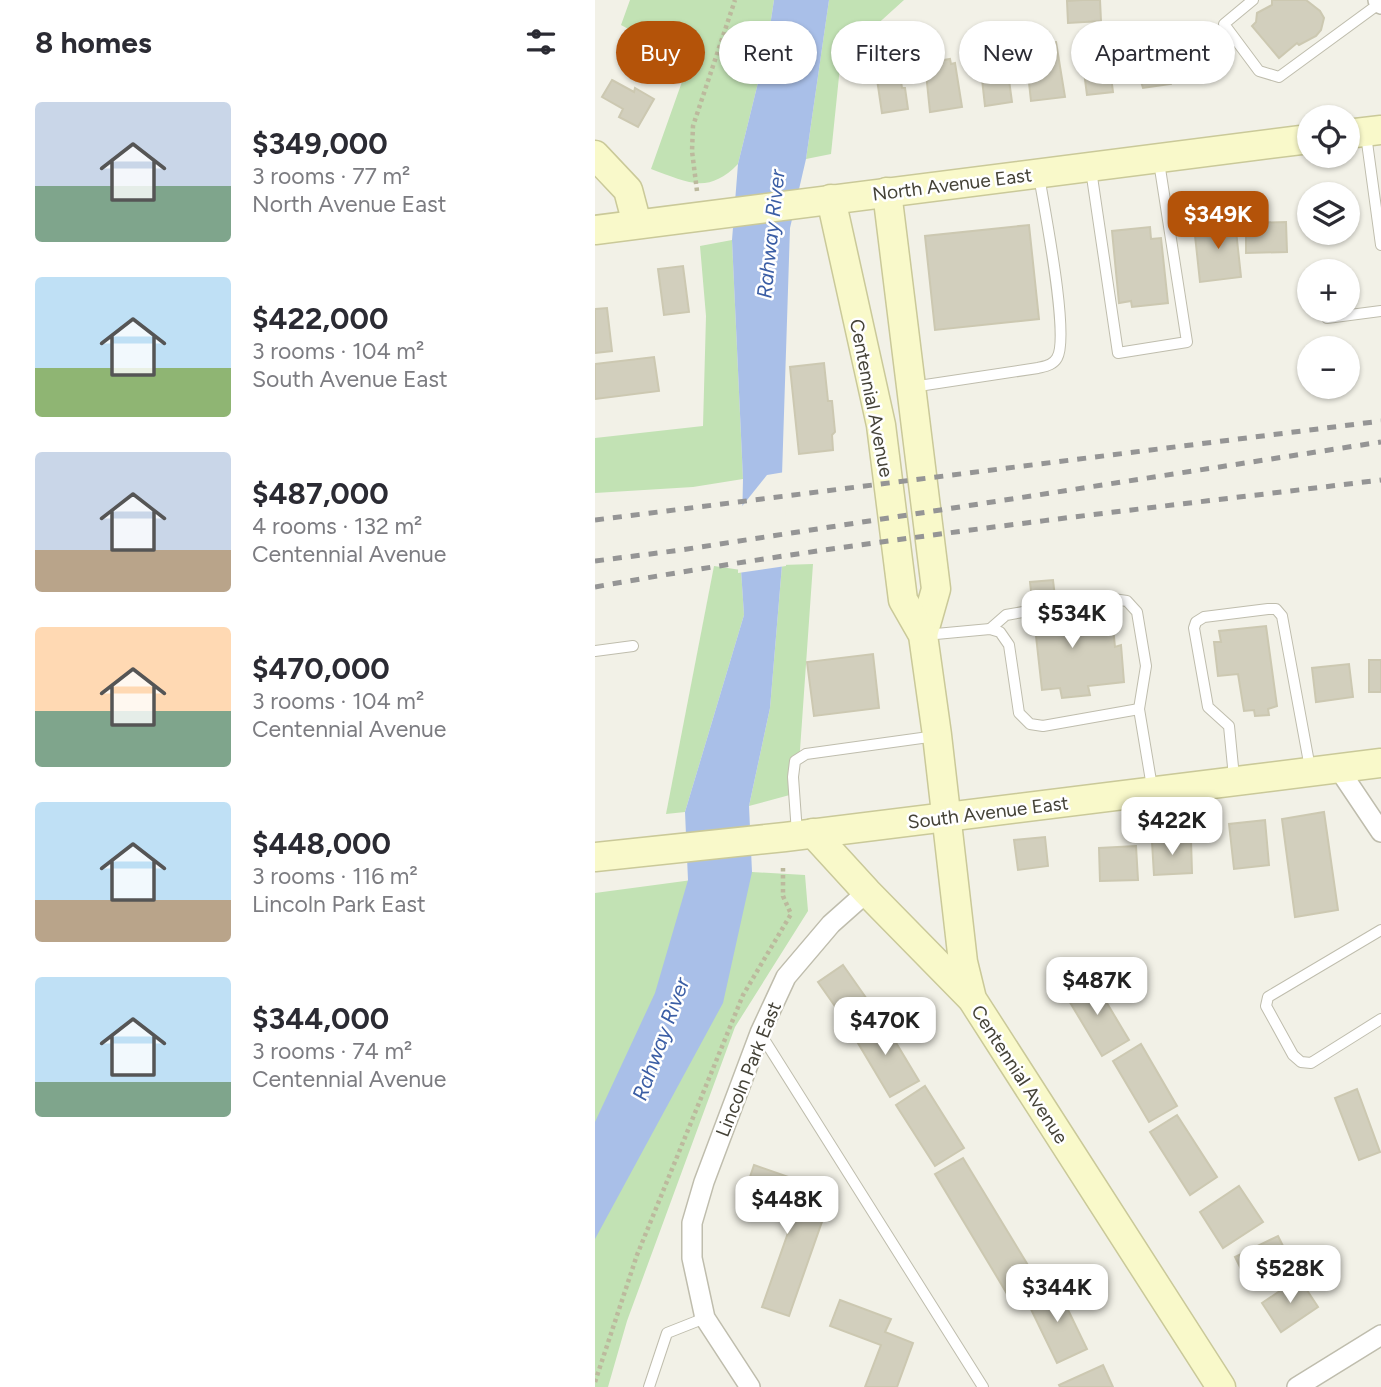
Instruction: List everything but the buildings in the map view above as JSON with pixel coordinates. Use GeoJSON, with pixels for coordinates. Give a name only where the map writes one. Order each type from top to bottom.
{"type":"FeatureCollection","features":[{"type":"Feature","properties":{"kind":"street","name":"North Avenue East"},"geometry":{"type":"LineString","coordinates":[[595,230],[1297,141]]}},
{"type":"Feature","properties":{"kind":"street"},"geometry":{"type":"LineString","coordinates":[[595,155],[628,190],[637,224]]}},
{"type":"Feature","properties":{"kind":"street","name":"Centennial Avenue"},"geometry":{"type":"LineString","coordinates":[[887,192],[936,589],[923,635]]}},
{"type":"Feature","properties":{"kind":"street","name":"Centennial Avenue"},"geometry":{"type":"LineString","coordinates":[[819,201],[881,425],[903,600],[923,635],[963,962],[972,999],[1221,1387]]}},
{"type":"Feature","properties":{"kind":"street","name":"South Avenue East"},"geometry":{"type":"LineString","coordinates":[[595,857],[945,818],[1381,763]]}},
{"type":"Feature","properties":{"kind":"street"},"geometry":{"type":"LineString","coordinates":[[1338,768],[1381,832]]}},
{"type":"Feature","properties":{"kind":"street"},"geometry":{"type":"LineString","coordinates":[[798,835],[867,892],[972,999]]}},
{"type":"Feature","properties":{"kind":"street","name":"Lincoln Park East"},"geometry":{"type":"LineString","coordinates":[[750,1387],[705,1318],[692,1258],[692,1223],[704,1182],[760,1033],[786,977],[831,924],[867,892]]}},
{"type":"Feature","properties":{"kind":"street"},"geometry":{"type":"LineString","coordinates":[[1297,1387],[1381,1335]]}},
{"type":"Feature","properties":{"kind":"lane"},"geometry":{"type":"LineString","coordinates":[[1253,0],[1224,24],[1259,71],[1279,77],[1380,2]]}},
{"type":"Feature","properties":{"kind":"lane"},"geometry":{"type":"LineString","coordinates":[[1365,132],[1381,245]]}},
{"type":"Feature","properties":{"kind":"lane"},"geometry":{"type":"LineString","coordinates":[[1090,166],[1118,353],[1187,342],[1158,158]]}},
{"type":"Feature","properties":{"kind":"lane"},"geometry":{"type":"LineString","coordinates":[[911,387],[1038,368],[1052,364],[1059,356],[1061,343],[1058,291],[1039,173]]}},
{"type":"Feature","properties":{"kind":"lane"},"geometry":{"type":"LineString","coordinates":[[1360,314],[1381,311]]}},
{"type":"Feature","properties":{"kind":"lane"},"geometry":{"type":"LineString","coordinates":[[1056,608],[1113,599],[1128,601],[1137,612],[1146,666],[1139,709],[1153,791]]}},
{"type":"Feature","properties":{"kind":"lane"},"geometry":{"type":"LineString","coordinates":[[1234,781],[1229,726],[1208,707],[1194,628],[1196,622],[1204,617],[1268,609],[1276,609],[1282,616],[1310,772]]}},
{"type":"Feature","properties":{"kind":"lane"},"geometry":{"type":"LineString","coordinates":[[990,629],[1006,615],[1034,610]]}},
{"type":"Feature","properties":{"kind":"lane"},"geometry":{"type":"LineString","coordinates":[[923,635],[990,629],[1000,632],[1009,645],[1019,713],[1030,724],[1043,726],[1139,709]]}},
{"type":"Feature","properties":{"kind":"lane"},"geometry":{"type":"LineString","coordinates":[[595,651],[633,646]]}},
{"type":"Feature","properties":{"kind":"lane"},"geometry":{"type":"LineString","coordinates":[[798,835],[793,777],[795,761],[806,754],[937,736]]}},
{"type":"Feature","properties":{"kind":"lane"},"geometry":{"type":"LineString","coordinates":[[1381,930],[1268,997],[1266,1006],[1293,1055],[1301,1062],[1311,1062],[1381,1019]]}},
{"type":"Feature","properties":{"kind":"lane"},"geometry":{"type":"LineString","coordinates":[[760,1033],[983,1387]]}},
{"type":"Feature","properties":{"kind":"lane"},"geometry":{"type":"LineString","coordinates":[[649,1387],[667,1333],[705,1318]]}},
{"type":"Feature","properties":{"kind":"path"},"geometry":{"type":"LineString","coordinates":[[706,215],[692,151],[693,126],[698,104],[735,0]]}},
{"type":"Feature","properties":{"kind":"path"},"geometry":{"type":"LineString","coordinates":[[595,1381],[636,1255],[743,995],[791,914],[783,896],[783,868]]}},
{"type":"Feature","properties":{"kind":"green space"},"geometry":{"type":"Polygon","coordinates":[[[630,0],[774,0],[771,21],[719,21],[719,84],[758,84],[738,164],[727,174],[707,183],[697,183],[651,169],[681,84],[705,84],[705,21],[622,21],[630,0]]]}},
{"type":"Feature","properties":{"kind":"green space"},"geometry":{"type":"Polygon","coordinates":[[[829,0],[904,0],[881,21],[831,21],[831,84],[838,84],[831,154],[806,159],[829,0]]]}},
{"type":"Feature","properties":{"kind":"green space"},"geometry":{"type":"Polygon","coordinates":[[[732,240],[743,479],[693,487],[595,493],[595,438],[703,426],[706,316],[700,246],[732,240]]]}},
{"type":"Feature","properties":{"kind":"green space"},"geometry":{"type":"Polygon","coordinates":[[[813,564],[797,793],[749,806],[770,708],[782,565],[813,564]]]}},
{"type":"Feature","properties":{"kind":"green space"},"geometry":{"type":"Polygon","coordinates":[[[714,566],[741,570],[744,615],[685,812],[666,814],[714,566]]]}},
{"type":"Feature","properties":{"kind":"green space"},"geometry":{"type":"Polygon","coordinates":[[[752,872],[805,875],[808,911],[735,1027],[627,1321],[608,1387],[595,1387],[595,893],[752,872]]]}},
{"type":"Feature","properties":{"kind":"water"},"geometry":{"type":"Polygon","coordinates":[[[774,0],[829,0],[817,83],[817,21],[771,21],[774,0]]]}},
{"type":"Feature","properties":{"kind":"water","name":"Rahway River"},"geometry":{"type":"Polygon","coordinates":[[[758,84],[817,84],[806,159],[790,228],[782,475],[782,565],[770,708],[749,806],[752,872],[723,1003],[595,1239],[595,1122],[655,993],[688,880],[685,812],[744,615],[741,570],[743,479],[732,240],[738,164],[758,84]]]}},
{"type":"Feature","properties":{"kind":"pier"},"geometry":{"type":"Polygon","coordinates":[[[785,472],[786,566],[738,573],[739,510],[767,475],[785,472]]]}},
{"type":"Feature","properties":{"kind":"railway"},"geometry":{"type":"LineString","coordinates":[[595,520],[1381,421]]}},
{"type":"Feature","properties":{"kind":"railway"},"geometry":{"type":"LineString","coordinates":[[595,561],[1381,442]]}},
{"type":"Feature","properties":{"kind":"railway"},"geometry":{"type":"LineString","coordinates":[[595,587],[889,541],[1381,480]]}}]}
